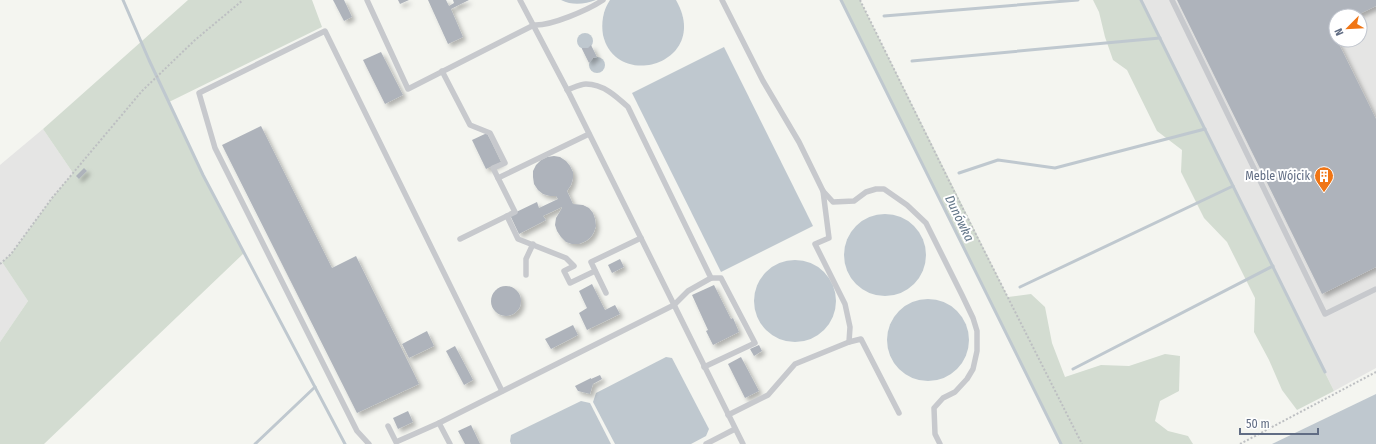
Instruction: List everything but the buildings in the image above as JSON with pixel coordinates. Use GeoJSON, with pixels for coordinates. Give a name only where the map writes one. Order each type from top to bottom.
{"type":"FeatureCollection","features":[{"type":"Feature","properties":{"kind":"lane"},"geometry":{"type":"LineString","coordinates":[[367,0],[408,89],[534,25],[542,26],[574,14],[602,0]]}},
{"type":"Feature","properties":{"kind":"lane"},"geometry":{"type":"LineString","coordinates":[[520,0],[567,90],[742,444]]}},
{"type":"Feature","properties":{"kind":"lane"},"geometry":{"type":"LineString","coordinates":[[722,0],[763,81],[799,142],[823,191],[833,202],[839,202],[854,201],[866,192],[876,189],[884,189],[907,205],[926,224],[973,318],[977,331],[977,351],[973,369],[967,379],[955,392],[943,398],[934,408],[935,434],[940,444]]}},
{"type":"Feature","properties":{"kind":"lane"},"geometry":{"type":"LineString","coordinates":[[1172,0],[1325,314],[1376,289]]}},
{"type":"Feature","properties":{"kind":"lane"},"geometry":{"type":"LineString","coordinates":[[369,444],[357,431],[215,148],[199,93],[325,31],[502,391]]}},
{"type":"Feature","properties":{"kind":"lane"},"geometry":{"type":"LineString","coordinates":[[442,71],[470,125],[490,133],[505,163],[493,168],[515,212],[460,239]]}},
{"type":"Feature","properties":{"kind":"lane"},"geometry":{"type":"LineString","coordinates":[[567,90],[584,84],[596,85],[607,90],[628,107],[711,278]]}},
{"type":"Feature","properties":{"kind":"lane"},"geometry":{"type":"LineString","coordinates":[[498,178],[589,134]]}},
{"type":"Feature","properties":{"kind":"lane"},"geometry":{"type":"LineString","coordinates":[[823,191],[829,238],[815,244],[845,304],[850,327],[849,342]]}},
{"type":"Feature","properties":{"kind":"lane"},"geometry":{"type":"LineString","coordinates":[[507,216],[518,239],[566,258],[574,266],[564,271],[570,283],[596,271]]}},
{"type":"Feature","properties":{"kind":"lane"},"geometry":{"type":"LineString","coordinates":[[606,294],[591,262],[641,238]]}},
{"type":"Feature","properties":{"kind":"lane"},"geometry":{"type":"LineString","coordinates":[[526,275],[526,259],[533,244]]}},
{"type":"Feature","properties":{"kind":"lane"},"geometry":{"type":"LineString","coordinates":[[388,426],[396,442],[439,423],[674,305],[688,291],[711,278],[721,278],[755,343],[704,367]]}},
{"type":"Feature","properties":{"kind":"lane"},"geometry":{"type":"LineString","coordinates":[[728,415],[768,395],[795,364],[849,342],[861,339],[899,413]]}},
{"type":"Feature","properties":{"kind":"lane"},"geometry":{"type":"LineString","coordinates":[[439,423],[450,444]]}},
{"type":"Feature","properties":{"kind":"lane"},"geometry":{"type":"LineString","coordinates":[[706,444],[735,429]]}},
{"type":"Feature","properties":{"kind":"path"},"geometry":{"type":"LineString","coordinates":[[0,264],[11,254],[52,198],[142,91],[195,40],[242,0]]}},
{"type":"Feature","properties":{"kind":"path"},"geometry":{"type":"LineString","coordinates":[[860,0],[956,195],[1082,444]]}},
{"type":"Feature","properties":{"kind":"path"},"geometry":{"type":"LineString","coordinates":[[1240,444],[1376,372]]}},
{"type":"Feature","properties":{"kind":"shaded area"},"geometry":{"type":"Polygon","coordinates":[[[188,0],[312,0],[322,27],[169,102],[203,175],[244,253],[44,444],[0,444],[0,342],[28,301],[2,262],[11,254],[52,198],[73,173],[43,129],[188,0]]]}},
{"type":"Feature","properties":{"kind":"shaded area"},"geometry":{"type":"Polygon","coordinates":[[[561,0],[596,0],[579,4],[561,0]]]}},
{"type":"Feature","properties":{"kind":"shaded area"},"geometry":{"type":"Polygon","coordinates":[[[610,0],[676,0],[684,22],[682,40],[672,54],[658,62],[641,66],[625,62],[611,52],[603,35],[602,26],[604,12],[610,0]]]}},
{"type":"Feature","properties":{"kind":"shaded area"},"geometry":{"type":"Polygon","coordinates":[[[841,0],[860,0],[1008,297],[1031,294],[1045,307],[1052,343],[1065,377],[1101,365],[1129,366],[1165,354],[1180,356],[1179,391],[1160,401],[1155,421],[1168,431],[1188,436],[1193,444],[1061,444],[841,0]]]}},
{"type":"Feature","properties":{"kind":"shaded area"},"geometry":{"type":"Polygon","coordinates":[[[1093,0],[1141,0],[1334,391],[1297,410],[1282,390],[1269,360],[1254,332],[1255,298],[1227,242],[1204,218],[1181,172],[1182,150],[1157,131],[1127,70],[1113,60],[1105,37],[1099,12],[1093,0]]]}},
{"type":"Feature","properties":{"kind":"shaded area","name":"Meble Wójcik"},"geometry":{"type":"Polygon","coordinates":[[[1141,0],[1376,0],[1376,368],[1334,391],[1141,0]]]}},
{"type":"Feature","properties":{"kind":"shaded area"},"geometry":{"type":"Polygon","coordinates":[[[585,33],[591,35],[593,41],[591,47],[585,49],[579,47],[577,41],[579,35],[585,33]]]}},
{"type":"Feature","properties":{"kind":"shaded area"},"geometry":{"type":"Polygon","coordinates":[[[724,47],[813,226],[721,272],[632,93],[724,47]]]}},
{"type":"Feature","properties":{"kind":"shaded area"},"geometry":{"type":"Polygon","coordinates":[[[597,57],[604,62],[605,65],[600,72],[597,73],[590,68],[589,65],[594,58],[597,57]]]}},
{"type":"Feature","properties":{"kind":"shaded area"},"geometry":{"type":"Polygon","coordinates":[[[43,129],[73,173],[52,198],[11,254],[2,262],[28,301],[0,342],[0,165],[43,129]]]}},
{"type":"Feature","properties":{"kind":"shaded area"},"geometry":{"type":"Polygon","coordinates":[[[885,214],[901,217],[914,226],[923,239],[926,255],[923,271],[914,284],[901,293],[885,296],[869,293],[856,284],[847,271],[844,255],[847,239],[856,226],[869,217],[885,214]]]}},
{"type":"Feature","properties":{"kind":"shaded area"},"geometry":{"type":"Polygon","coordinates":[[[795,260],[811,263],[824,272],[833,285],[836,301],[833,317],[824,330],[811,339],[795,342],[779,339],[766,330],[757,317],[754,301],[757,285],[766,272],[779,263],[795,260]]]}},
{"type":"Feature","properties":{"kind":"shaded area"},"geometry":{"type":"Polygon","coordinates":[[[928,299],[944,302],[957,311],[966,324],[969,340],[966,356],[957,369],[944,378],[928,381],[912,378],[899,369],[890,356],[887,340],[890,324],[899,311],[912,302],[928,299]]]}},
{"type":"Feature","properties":{"kind":"shaded area"},"geometry":{"type":"Polygon","coordinates":[[[666,357],[672,358],[709,429],[706,436],[691,444],[615,444],[593,402],[596,393],[666,357]]]}},
{"type":"Feature","properties":{"kind":"shaded area"},"geometry":{"type":"Polygon","coordinates":[[[1376,394],[1376,444],[1272,444],[1376,394]]]}},
{"type":"Feature","properties":{"kind":"shaded area"},"geometry":{"type":"Polygon","coordinates":[[[581,401],[590,403],[611,444],[511,444],[511,435],[581,401]]]}},
{"type":"Feature","properties":{"kind":"waterway"},"geometry":{"type":"LineString","coordinates":[[123,0],[149,60],[203,175],[345,444]]}},
{"type":"Feature","properties":{"kind":"waterway","name":"Dunówka"},"geometry":{"type":"LineString","coordinates":[[841,0],[1061,444]]}},
{"type":"Feature","properties":{"kind":"waterway"},"geometry":{"type":"LineString","coordinates":[[884,16],[1078,0]]}},
{"type":"Feature","properties":{"kind":"waterway"},"geometry":{"type":"LineString","coordinates":[[1141,0],[1325,372]]}},
{"type":"Feature","properties":{"kind":"waterway"},"geometry":{"type":"LineString","coordinates":[[912,61],[1160,38]]}},
{"type":"Feature","properties":{"kind":"waterway"},"geometry":{"type":"LineString","coordinates":[[959,173],[998,160],[1055,168],[1205,129]]}},
{"type":"Feature","properties":{"kind":"waterway"},"geometry":{"type":"LineString","coordinates":[[1020,287],[1233,186]]}},
{"type":"Feature","properties":{"kind":"waterway"},"geometry":{"type":"LineString","coordinates":[[1073,369],[1273,266]]}},
{"type":"Feature","properties":{"kind":"waterway"},"geometry":{"type":"LineString","coordinates":[[255,444],[315,387]]}},
{"type":"Feature","properties":{"kind":"place","name":"Meble Wójcik"},"geometry":{"type":"Point","coordinates":[1324,193]}}]}
